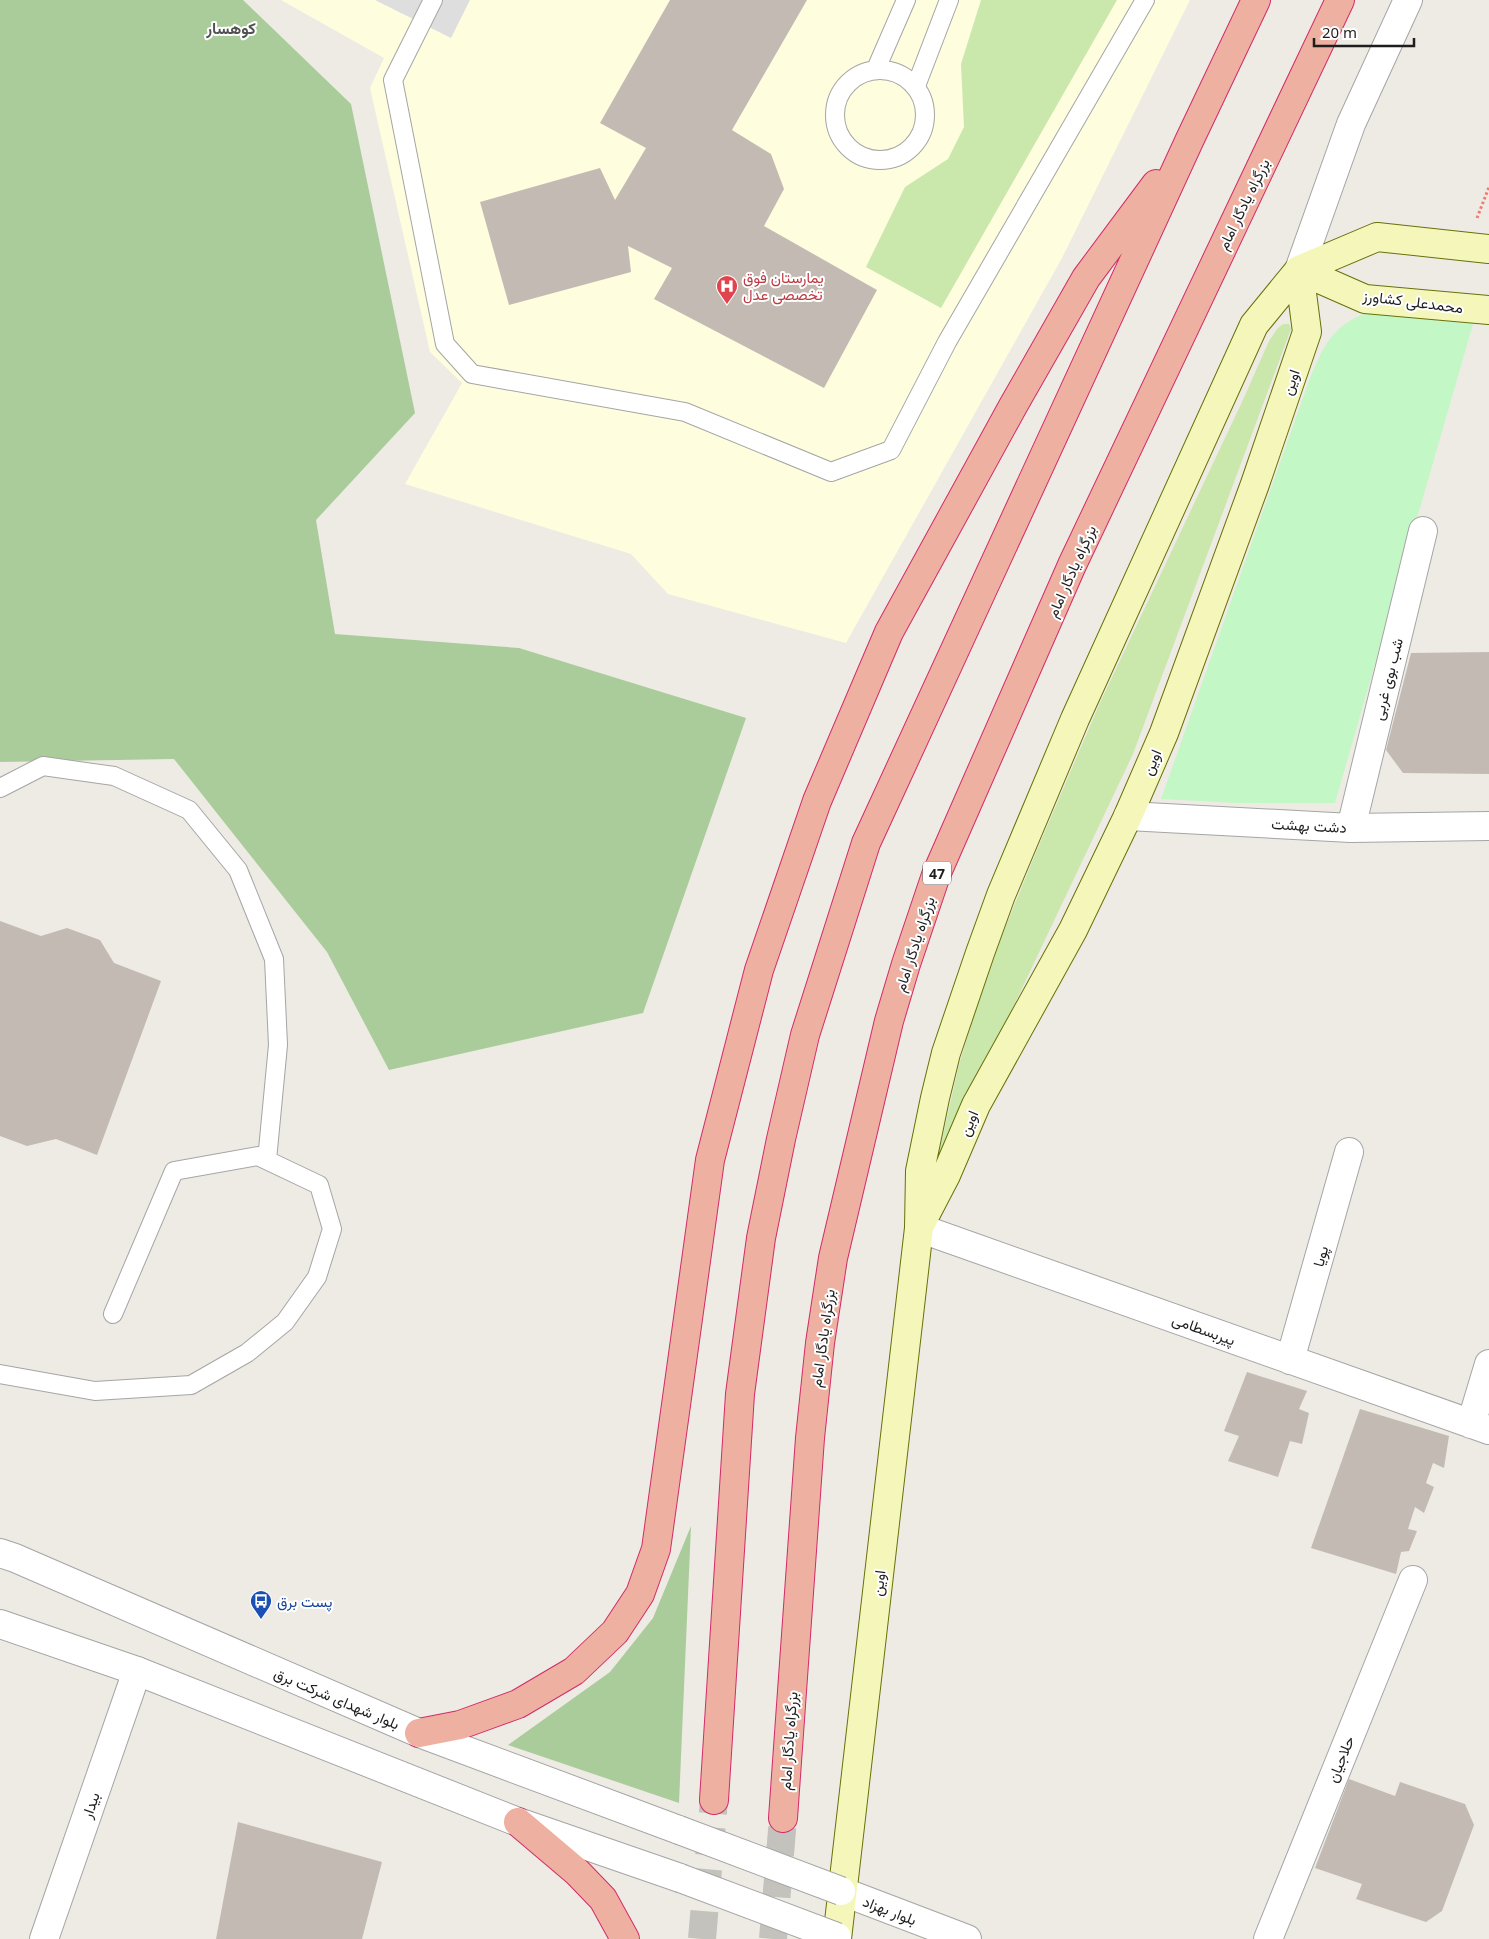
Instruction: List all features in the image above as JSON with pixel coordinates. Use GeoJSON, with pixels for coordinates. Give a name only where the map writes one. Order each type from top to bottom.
{"type":"FeatureCollection","features":[{"type":"Feature","properties":{"kind":"highway"},"geometry":{"type":"LineString","coordinates":[[714,1800],[740,1394],[761,1238],[805,1035],[866,843],[1190,139],[1256,0]]}},
{"type":"Feature","properties":{"kind":"highway","name":"بزرگراه یادگار امام"},"geometry":{"type":"LineString","coordinates":[[783,1818],[810,1438],[820,1343],[833,1258],[889,1021],[906,964],[936,875],[1072,566],[1340,0]]}},
{"type":"Feature","properties":{"kind":"highway"},"geometry":{"type":"LineString","coordinates":[[419,1734],[460,1725],[518,1704],[574,1671],[614,1632],[640,1594],[656,1549],[710,1160],[759,970],[816,801],[889,632],[1013,406],[1086,278],[1190,139]]}},
{"type":"Feature","properties":{"kind":"highway"},"geometry":{"type":"LineString","coordinates":[[518,1822],[577,1872],[603,1899],[625,1939]]}},
{"type":"Feature","properties":{"kind":"main road"},"geometry":{"type":"LineString","coordinates":[[1299,270],[1377,237],[1489,249]]}},
{"type":"Feature","properties":{"kind":"main road","name":"محمدعلی کشاورز"},"geometry":{"type":"LineString","coordinates":[[1299,270],[1364,299],[1489,310]]}},
{"type":"Feature","properties":{"kind":"main road","name":"اوین"},"geometry":{"type":"LineString","coordinates":[[919,1228],[946,1175],[976,1105],[1073,930],[1128,816],[1167,724],[1255,484],[1307,332],[1299,270]]}},
{"type":"Feature","properties":{"kind":"main road","name":"اوین"},"geometry":{"type":"LineString","coordinates":[[839,1938],[842,1891],[919,1228],[920,1171],[935,1098],[960,1011],[1001,895],[1075,719],[1254,325],[1299,270]]}},
{"type":"Feature","properties":{"kind":"street"},"geometry":{"type":"LineString","coordinates":[[1242,31],[1245,0]]}},
{"type":"Feature","properties":{"kind":"street","name":"اوین"},"geometry":{"type":"LineString","coordinates":[[1299,270],[1351,124],[1408,0]]}},
{"type":"Feature","properties":{"kind":"street","name":"شب بوی غربی"},"geometry":{"type":"LineString","coordinates":[[1351,828],[1423,531]]}},
{"type":"Feature","properties":{"kind":"street","name":"دشت بهشت"},"geometry":{"type":"LineString","coordinates":[[1128,816],[1351,828],[1489,826]]}},
{"type":"Feature","properties":{"kind":"street","name":"پویا"},"geometry":{"type":"LineString","coordinates":[[1290,1360],[1349,1152]]}},
{"type":"Feature","properties":{"kind":"street","name":"پیربسطامی"},"geometry":{"type":"LineString","coordinates":[[919,1228],[1480,1427]]}},
{"type":"Feature","properties":{"kind":"street"},"geometry":{"type":"LineString","coordinates":[[1480,1427],[1489,1364]]}},
{"type":"Feature","properties":{"kind":"street","name":"بلوار شهدای شرکت برق"},"geometry":{"type":"LineString","coordinates":[[0,1553],[16,1558],[419,1734],[842,1891]]}},
{"type":"Feature","properties":{"kind":"street","name":"حلاجیان"},"geometry":{"type":"LineString","coordinates":[[1268,1939],[1413,1580]]}},
{"type":"Feature","properties":{"kind":"street"},"geometry":{"type":"LineString","coordinates":[[0,1624],[137,1671],[518,1822],[680,1878],[839,1938]]}},
{"type":"Feature","properties":{"kind":"street","name":"بیدار"},"geometry":{"type":"LineString","coordinates":[[44,1939],[137,1671]]}},
{"type":"Feature","properties":{"kind":"street","name":"بلوار بهزاد"},"geometry":{"type":"LineString","coordinates":[[842,1891],[968,1939]]}},
{"type":"Feature","properties":{"kind":"lane"},"geometry":{"type":"LineString","coordinates":[[433,0],[393,80],[445,344],[472,374],[686,412],[830,472],[891,450],[947,342],[1145,0]]}},
{"type":"Feature","properties":{"kind":"lane"},"geometry":{"type":"LineString","coordinates":[[876,70],[906,0]]}},
{"type":"Feature","properties":{"kind":"lane"},"geometry":{"type":"LineString","coordinates":[[916,86],[949,0]]}},
{"type":"Feature","properties":{"kind":"lane"},"geometry":{"type":"LineString","coordinates":[[876,70],[891,70],[904,76],[916,86],[923,98],[926,112],[925,127],[919,140],[909,151],[896,158],[882,161],[866,159],[852,152],[842,140],[836,125],[835,110],[840,94],[849,82],[862,73],[876,70]]}},
{"type":"Feature","properties":{"kind":"lane"},"geometry":{"type":"LineString","coordinates":[[0,788],[43,766],[114,776],[189,810],[238,870],[274,959],[278,1045],[266,1160]]}},
{"type":"Feature","properties":{"kind":"lane"},"geometry":{"type":"LineString","coordinates":[[0,1374],[95,1391],[191,1385],[247,1353],[285,1322],[317,1277],[332,1229],[319,1185],[258,1156],[174,1171],[113,1314]]}},
{"type":"Feature","properties":{"kind":"shaded area","name":"یمارستان فوق تخصصی عدل"},"geometry":{"type":"Polygon","coordinates":[[[281,0],[1190,0],[1062,258],[846,643],[668,594],[631,554],[405,484],[462,383],[430,352],[370,88],[384,58],[281,0]]]}},
{"type":"Feature","properties":{"kind":"shaded area"},"geometry":{"type":"Polygon","coordinates":[[[375,0],[470,0],[451,38],[375,0]]]}},
{"type":"Feature","properties":{"kind":"green space"},"geometry":{"type":"Polygon","coordinates":[[[0,0],[243,0],[351,104],[415,413],[316,520],[335,634],[519,648],[746,718],[643,1013],[389,1070],[327,952],[174,759],[0,762],[0,0]]]}},
{"type":"Feature","properties":{"kind":"green space"},"geometry":{"type":"Polygon","coordinates":[[[981,0],[1117,0],[941,308],[866,267],[905,187],[948,159],[964,127],[961,64],[981,0]]]}},
{"type":"Feature","properties":{"kind":"green space"},"geometry":{"type":"Polygon","coordinates":[[[1366,313],[1473,324],[1335,803],[1236,803],[1161,799],[1310,378],[1330,339],[1344,325],[1366,313]]]}},
{"type":"Feature","properties":{"kind":"green space"},"geometry":{"type":"Polygon","coordinates":[[[1283,324],[1289,324],[1291,329],[1133,754],[934,1174],[959,1065],[976,1008],[998,945],[1037,850],[1099,705],[1269,341],[1283,324]]]}},
{"type":"Feature","properties":{"kind":"green space"},"geometry":{"type":"Polygon","coordinates":[[[691,1526],[679,1803],[508,1745],[610,1672],[653,1618],[691,1526]]]}},
{"type":"Feature","properties":{"kind":"building"},"geometry":{"type":"Polygon","coordinates":[[[670,0],[807,0],[732,130],[771,154],[784,189],[764,226],[877,290],[824,388],[654,299],[672,268],[628,246],[631,272],[509,305],[480,202],[600,168],[615,200],[646,148],[600,123],[670,0]]]}},
{"type":"Feature","properties":{"kind":"building"},"geometry":{"type":"Polygon","coordinates":[[[1489,652],[1489,774],[1403,773],[1386,750],[1411,653],[1489,652]]]}},
{"type":"Feature","properties":{"kind":"building"},"geometry":{"type":"Polygon","coordinates":[[[0,921],[41,936],[67,928],[100,940],[114,963],[161,981],[97,1155],[56,1139],[27,1146],[0,1136],[0,921]]]}},
{"type":"Feature","properties":{"kind":"building"},"geometry":{"type":"Polygon","coordinates":[[[1247,1372],[1307,1391],[1299,1409],[1309,1413],[1302,1444],[1290,1441],[1278,1477],[1228,1461],[1239,1436],[1224,1431],[1247,1372]]]}},
{"type":"Feature","properties":{"kind":"building"},"geometry":{"type":"Polygon","coordinates":[[[1360,1409],[1449,1436],[1444,1468],[1433,1463],[1426,1483],[1434,1487],[1424,1513],[1415,1507],[1408,1529],[1417,1531],[1409,1551],[1401,1552],[1396,1574],[1311,1548],[1360,1409]]]}},
{"type":"Feature","properties":{"kind":"building"},"geometry":{"type":"Polygon","coordinates":[[[1349,1779],[1395,1796],[1400,1782],[1465,1804],[1474,1825],[1442,1911],[1426,1922],[1356,1899],[1362,1884],[1315,1868],[1349,1779]]]}},
{"type":"Feature","properties":{"kind":"building"},"geometry":{"type":"Polygon","coordinates":[[[238,1822],[382,1862],[362,1939],[216,1939],[238,1822]]]}},
{"type":"Feature","properties":{"kind":"tunnel"},"geometry":{"type":"LineString","coordinates":[[702,1939],[714,1800]]}},
{"type":"Feature","properties":{"kind":"tunnel"},"geometry":{"type":"LineString","coordinates":[[773,1939],[783,1818]]}},
{"type":"Feature","properties":{"kind":"place","name":"یمارستان فوق تخصصی عدل"},"geometry":{"type":"Point","coordinates":[727,305]}},
{"type":"Feature","properties":{"kind":"place","name":"پست برق"},"geometry":{"type":"Point","coordinates":[261,1620]}},
{"type":"Feature","properties":{"kind":"district","name":"کوهسار"},"geometry":{"type":"Point","coordinates":[231,28]}}]}
